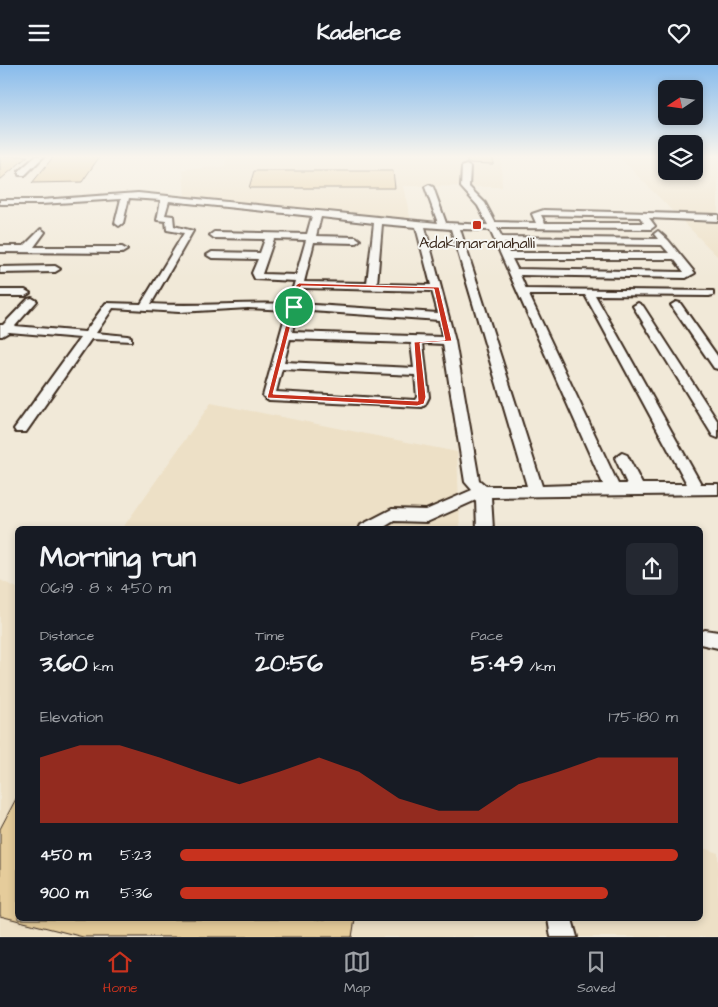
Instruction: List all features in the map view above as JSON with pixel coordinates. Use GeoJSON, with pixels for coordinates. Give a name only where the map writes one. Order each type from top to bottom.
{"type":"FeatureCollection","features":[{"type":"Feature","properties":{"kind":"street"},"geometry":{"type":"LineString","coordinates":[[0,202],[42,202],[116,197]]}},
{"type":"Feature","properties":{"kind":"street"},"geometry":{"type":"LineString","coordinates":[[119,223],[126,197]]}},
{"type":"Feature","properties":{"kind":"street"},"geometry":{"type":"LineString","coordinates":[[149,197],[420,225],[493,227],[542,225],[651,226]]}},
{"type":"Feature","properties":{"kind":"street"},"geometry":{"type":"LineString","coordinates":[[434,197],[449,226],[536,492]]}},
{"type":"Feature","properties":{"kind":"street"},"geometry":{"type":"LineString","coordinates":[[474,197],[482,205],[493,227],[613,489]]}},
{"type":"Feature","properties":{"kind":"street"},"geometry":{"type":"LineString","coordinates":[[144,308],[189,231],[170,228],[170,218],[160,218],[165,199]]}},
{"type":"Feature","properties":{"kind":"street"},"geometry":{"type":"LineString","coordinates":[[542,225],[536,214],[544,212],[718,218]]}},
{"type":"Feature","properties":{"kind":"street"},"geometry":{"type":"LineString","coordinates":[[317,215],[269,396],[417,404],[421,402],[423,397],[417,342]]}},
{"type":"Feature","properties":{"kind":"street"},"geometry":{"type":"LineString","coordinates":[[514,272],[686,275],[690,273],[642,215]]}},
{"type":"Feature","properties":{"kind":"street"},"geometry":{"type":"LineString","coordinates":[[372,287],[378,221]]}},
{"type":"Feature","properties":{"kind":"street"},"geometry":{"type":"LineString","coordinates":[[420,225],[444,317],[472,482],[483,491],[485,526]]}},
{"type":"Feature","properties":{"kind":"street"},"geometry":{"type":"LineString","coordinates":[[27,249],[41,232]]}},
{"type":"Feature","properties":{"kind":"street"},"geometry":{"type":"LineString","coordinates":[[214,235],[356,240]]}},
{"type":"Feature","properties":{"kind":"street"},"geometry":{"type":"LineString","coordinates":[[270,236],[258,277],[372,287],[437,288]]}},
{"type":"Feature","properties":{"kind":"street"},"geometry":{"type":"LineString","coordinates":[[498,240],[665,242]]}},
{"type":"Feature","properties":{"kind":"street"},"geometry":{"type":"LineString","coordinates":[[0,249],[122,250]]}},
{"type":"Feature","properties":{"kind":"street"},"geometry":{"type":"LineString","coordinates":[[212,255],[263,256]]}},
{"type":"Feature","properties":{"kind":"street"},"geometry":{"type":"LineString","coordinates":[[506,256],[676,256]]}},
{"type":"Feature","properties":{"kind":"street"},"geometry":{"type":"LineString","coordinates":[[0,270],[54,269]]}},
{"type":"Feature","properties":{"kind":"street"},"geometry":{"type":"LineString","coordinates":[[523,292],[709,293]]}},
{"type":"Feature","properties":{"kind":"street"},"geometry":{"type":"LineString","coordinates":[[0,293],[28,297],[2,331]]}},
{"type":"Feature","properties":{"kind":"street"},"geometry":{"type":"LineString","coordinates":[[589,293],[697,489]]}},
{"type":"Feature","properties":{"kind":"street"},"geometry":{"type":"LineString","coordinates":[[21,429],[110,305],[144,308],[248,305],[444,317]]}},
{"type":"Feature","properties":{"kind":"street"},"geometry":{"type":"LineString","coordinates":[[676,305],[718,365]]}},
{"type":"Feature","properties":{"kind":"street"},"geometry":{"type":"LineString","coordinates":[[638,306],[718,433]]}},
{"type":"Feature","properties":{"kind":"street"},"geometry":{"type":"LineString","coordinates":[[2,331],[127,339]]}},
{"type":"Feature","properties":{"kind":"street"},"geometry":{"type":"LineString","coordinates":[[286,335],[417,342],[448,341]]}},
{"type":"Feature","properties":{"kind":"street"},"geometry":{"type":"LineString","coordinates":[[277,365],[421,372]]}},
{"type":"Feature","properties":{"kind":"street"},"geometry":{"type":"LineString","coordinates":[[622,458],[637,489]]}},
{"type":"Feature","properties":{"kind":"street"},"geometry":{"type":"LineString","coordinates":[[372,526],[392,515],[427,516],[483,491],[718,489]]}},
{"type":"Feature","properties":{"kind":"street"},"geometry":{"type":"LineString","coordinates":[[560,921],[564,937]]}},
{"type":"Feature","properties":{"kind":"shaded area"},"geometry":{"type":"Polygon","coordinates":[[[405,197],[411,221],[185,198],[405,197]]]}},
{"type":"Feature","properties":{"kind":"shaded area"},"geometry":{"type":"Polygon","coordinates":[[[658,197],[718,197],[718,257],[658,197]]]}},
{"type":"Feature","properties":{"kind":"shaded area"},"geometry":{"type":"Polygon","coordinates":[[[211,403],[457,452],[460,526],[124,526],[211,403]]]}},
{"type":"Feature","properties":{"kind":"shaded area"},"geometry":{"type":"Polygon","coordinates":[[[0,580],[15,587],[15,921],[703,921],[703,848],[718,853],[718,937],[0,937],[0,580]]]}},
{"type":"Feature","properties":{"kind":"building"},"geometry":{"type":"Polygon","coordinates":[[[15,801],[15,920],[0,916],[0,829],[15,801]]]}},
{"type":"Feature","properties":{"kind":"building"},"geometry":{"type":"Polygon","coordinates":[[[20,921],[355,921],[352,937],[83,937],[20,921]]]}},
{"type":"Feature","properties":{"kind":"place","name":"Adakimaranahalli"},"geometry":{"type":"Point","coordinates":[477,225]}},
{"type":"Feature","properties":{"kind":"route"},"geometry":{"type":"LineString","coordinates":[[299,285],[437,288],[448,341],[417,342],[423,397],[421,402],[417,404],[269,396],[294,307],[299,285]]}}]}
